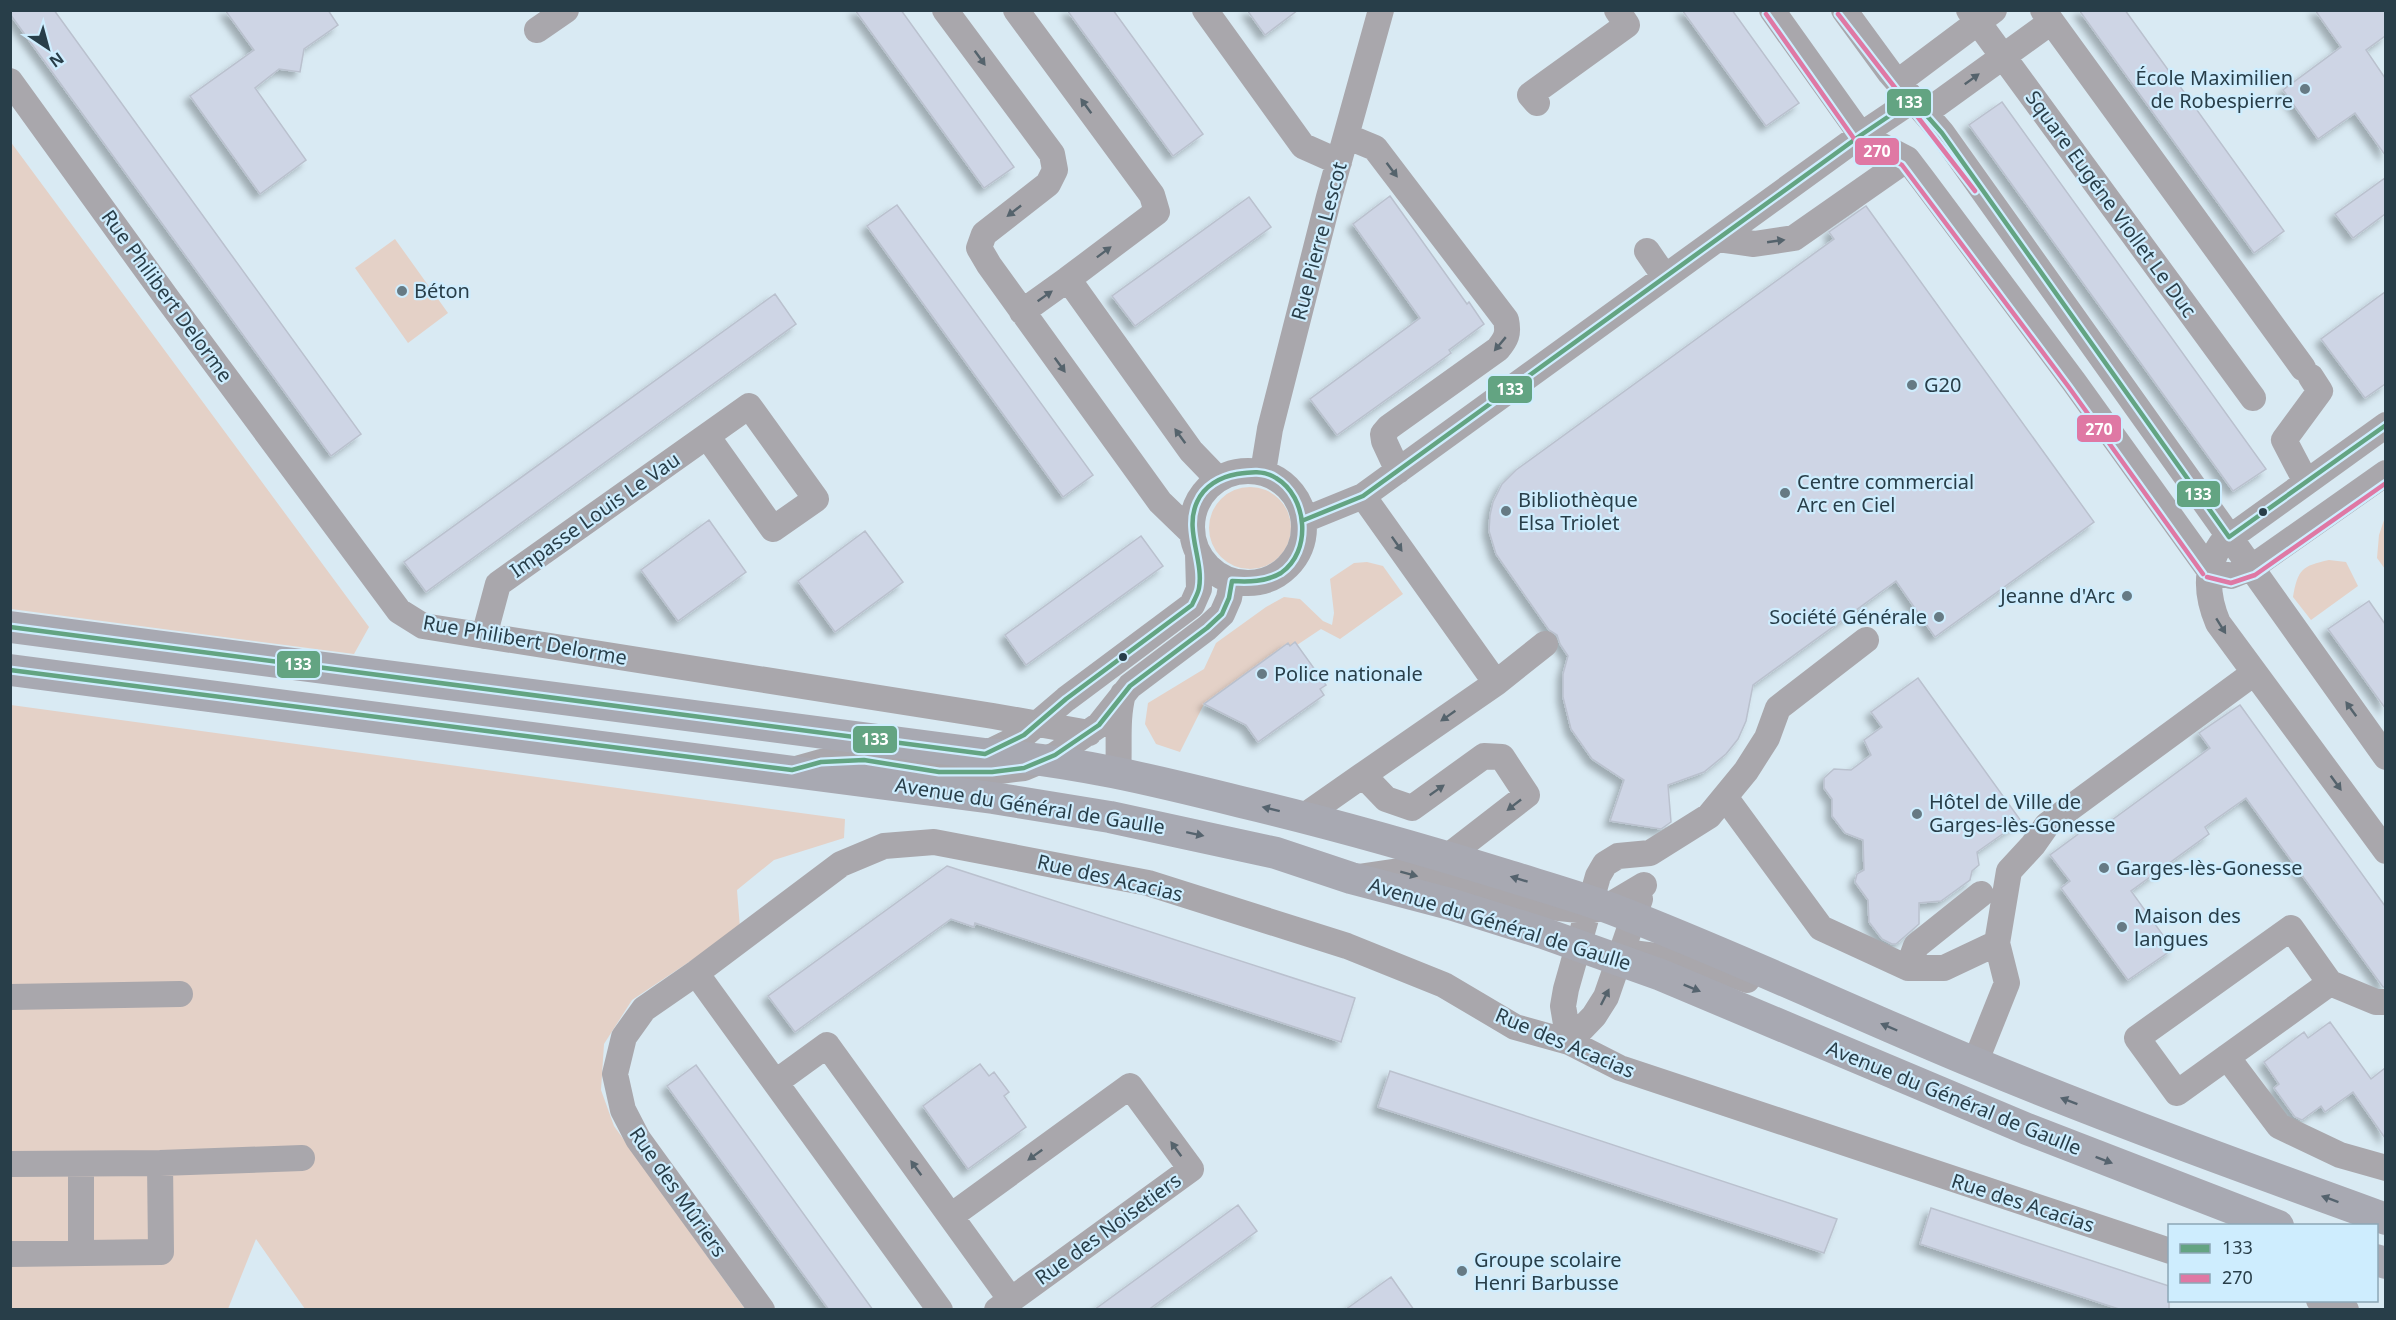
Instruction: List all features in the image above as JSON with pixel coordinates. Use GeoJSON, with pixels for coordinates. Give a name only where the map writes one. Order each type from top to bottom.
{"type":"FeatureCollection","features":[{"type":"Feature","properties":{"kind":"main road","name":"Avenue du Général de Gaulle"},"geometry":{"type":"LineString","coordinates":[[10,627],[985,754],[1030,748],[1118,774],[1170,784],[1303,817],[1447,857],[1605,909],[1678,935],[1975,1063],[2268,1177],[2385,1219]]}},
{"type":"Feature","properties":{"kind":"main road","name":"Avenue du Général de Gaulle"},"geometry":{"type":"LineString","coordinates":[[10,670],[792,770],[1072,810],[1265,850],[1351,878],[1450,904],[1605,952],[2027,1130],[2273,1224]]}},
{"type":"Feature","properties":{"kind":"street"},"geometry":{"type":"LineString","coordinates":[[537,30],[566,10]]}},
{"type":"Feature","properties":{"kind":"street"},"geometry":{"type":"LineString","coordinates":[[945,10],[1052,154],[1055,170],[1048,184],[984,234],[979,248],[1022,312],[1160,502],[1195,544],[1213,571],[1232,581],[1254,582],[1275,576],[1292,562],[1302,542],[1304,520],[1297,499],[1283,482],[1263,472],[1241,470],[1218,479],[1204,492],[1193,511],[1195,544],[1199,590],[1192,605],[1066,699],[1030,748],[1041,793],[1050,802],[1072,810]]}},
{"type":"Feature","properties":{"kind":"street"},"geometry":{"type":"LineString","coordinates":[[1016,10],[1152,195],[1157,212],[1022,312]]}},
{"type":"Feature","properties":{"kind":"street"},"geometry":{"type":"LineString","coordinates":[[1205,10],[1302,146],[1339,162]]}},
{"type":"Feature","properties":{"kind":"street","name":"Rue Pierre Lescot"},"geometry":{"type":"LineString","coordinates":[[1263,472],[1270,429],[1381,10]]}},
{"type":"Feature","properties":{"kind":"street"},"geometry":{"type":"LineString","coordinates":[[1537,103],[1530,95],[1627,25],[1617,10]]}},
{"type":"Feature","properties":{"kind":"street"},"geometry":{"type":"LineString","coordinates":[[1772,10],[1861,135],[1907,159],[2074,382],[2209,570],[2231,576],[2251,568],[2385,473]]}},
{"type":"Feature","properties":{"kind":"street"},"geometry":{"type":"LineString","coordinates":[[1844,10],[1942,133],[2385,757]]}},
{"type":"Feature","properties":{"kind":"street"},"geometry":{"type":"LineString","coordinates":[[1912,98],[1980,15]]}},
{"type":"Feature","properties":{"kind":"street","name":"Square Eugéne Viollet Le Duc"},"geometry":{"type":"LineString","coordinates":[[1980,15],[2002,57],[2253,398]]}},
{"type":"Feature","properties":{"kind":"street"},"geometry":{"type":"LineString","coordinates":[[1304,520],[1363,496],[1912,98],[2002,57],[2047,16],[2320,391],[2284,440],[2306,482]]}},
{"type":"Feature","properties":{"kind":"street","name":"Rue Philibert Delorme"},"geometry":{"type":"LineString","coordinates":[[10,81],[169,301],[399,611],[423,626],[484,636],[1030,748],[1089,733]]}},
{"type":"Feature","properties":{"kind":"street"},"geometry":{"type":"LineString","coordinates":[[1346,136],[1375,148],[1506,320],[1508,331],[1506,340],[1498,349],[1389,427],[1383,434],[1398,471]]}},
{"type":"Feature","properties":{"kind":"street"},"geometry":{"type":"LineString","coordinates":[[1718,239],[1754,244],[1794,238],[1907,159]]}},
{"type":"Feature","properties":{"kind":"street"},"geometry":{"type":"LineString","coordinates":[[1647,251],[1665,277]]}},
{"type":"Feature","properties":{"kind":"street"},"geometry":{"type":"LineString","coordinates":[[1068,279],[1191,451],[1218,479]]}},
{"type":"Feature","properties":{"kind":"street","name":"Impasse Louis Le Vau"},"geometry":{"type":"LineString","coordinates":[[484,636],[498,584],[749,406],[816,499],[773,529],[707,436]]}},
{"type":"Feature","properties":{"kind":"street"},"geometry":{"type":"LineString","coordinates":[[2385,425],[2229,537],[2214,555],[2209,570],[2211,599],[2218,623],[2385,851]]}},
{"type":"Feature","properties":{"kind":"street"},"geometry":{"type":"LineString","coordinates":[[1363,496],[1496,683]]}},
{"type":"Feature","properties":{"kind":"street","name":"Avenue du Général de Gaulle"},"geometry":{"type":"LineString","coordinates":[[792,770],[821,762],[864,760],[939,772],[992,772],[1030,748],[1060,752],[1098,725],[1130,686],[1222,614],[1229,598],[1232,581]]}},
{"type":"Feature","properties":{"kind":"street"},"geometry":{"type":"LineString","coordinates":[[1569,1042],[1594,1016],[1606,997],[1605,909],[1598,876],[1605,864],[1618,856],[1650,853],[1708,816],[1746,771],[1767,738],[1778,708],[1866,640]]}},
{"type":"Feature","properties":{"kind":"street"},"geometry":{"type":"LineString","coordinates":[[1303,817],[1496,683],[1545,644]]}},
{"type":"Feature","properties":{"kind":"street"},"geometry":{"type":"LineString","coordinates":[[1975,1063],[2007,983],[1997,943],[2009,871],[2047,825],[2254,673]]}},
{"type":"Feature","properties":{"kind":"street"},"geometry":{"type":"LineString","coordinates":[[1118,774],[1120,747],[1118,713],[1123,694]]}},
{"type":"Feature","properties":{"kind":"street"},"geometry":{"type":"LineString","coordinates":[[1363,775],[1386,799],[1412,808],[1484,756],[1502,757],[1527,795],[1447,857]]}},
{"type":"Feature","properties":{"kind":"street"},"geometry":{"type":"LineString","coordinates":[[1725,797],[1821,928],[1908,968],[1944,968],[1997,943]]}},
{"type":"Feature","properties":{"kind":"street","name":"Rue des Acacias"},"geometry":{"type":"LineString","coordinates":[[824,876],[841,864],[884,846],[934,843],[1148,883],[1347,946],[1444,985],[1515,1027],[1569,1042],[1620,1068],[2168,1251]]}},
{"type":"Feature","properties":{"kind":"street"},"geometry":{"type":"LineString","coordinates":[[1351,878],[1399,871],[1521,904],[1605,909],[1644,885],[1650,853]]}},
{"type":"Feature","properties":{"kind":"street","name":"Rue des Mûriers"},"geometry":{"type":"LineString","coordinates":[[762,1310],[638,1139],[623,1110],[615,1074],[624,1037],[644,1009],[696,973],[824,876]]}},
{"type":"Feature","properties":{"kind":"street"},"geometry":{"type":"LineString","coordinates":[[1908,968],[1916,946],[1982,894]]}},
{"type":"Feature","properties":{"kind":"street"},"geometry":{"type":"LineString","coordinates":[[1605,909],[1605,952]]}},
{"type":"Feature","properties":{"kind":"street"},"geometry":{"type":"LineString","coordinates":[[2330,983],[2177,1093],[2137,1038],[2290,928],[2330,983],[2376,1002],[2385,1002]]}},
{"type":"Feature","properties":{"kind":"street"},"geometry":{"type":"LineString","coordinates":[[1569,1042],[1563,1006],[1568,981],[1605,952],[1670,958],[1717,969],[1795,999],[1845,1008]]}},
{"type":"Feature","properties":{"kind":"street"},"geometry":{"type":"LineString","coordinates":[[696,973],[940,1310]]}},
{"type":"Feature","properties":{"kind":"street"},"geometry":{"type":"LineString","coordinates":[[10,997],[180,994]]}},
{"type":"Feature","properties":{"kind":"street"},"geometry":{"type":"LineString","coordinates":[[776,1082],[827,1045],[951,1216],[1004,1305]]}},
{"type":"Feature","properties":{"kind":"street"},"geometry":{"type":"LineString","coordinates":[[2227,1057],[2279,1126],[2340,1155],[2385,1168]]}},
{"type":"Feature","properties":{"kind":"street","name":"Rue des Noisetiers"},"geometry":{"type":"LineString","coordinates":[[951,1216],[1130,1086],[1191,1169],[1004,1305]]}},
{"type":"Feature","properties":{"kind":"street"},"geometry":{"type":"LineString","coordinates":[[10,1164],[160,1163],[302,1158]]}},
{"type":"Feature","properties":{"kind":"street"},"geometry":{"type":"LineString","coordinates":[[10,1254],[161,1252],[160,1163]]}},
{"type":"Feature","properties":{"kind":"street"},"geometry":{"type":"LineString","coordinates":[[81,1164],[81,1253]]}},
{"type":"Feature","properties":{"kind":"street"},"geometry":{"type":"LineString","coordinates":[[2324,1302],[2346,1310]]}},
{"type":"Feature","properties":{"kind":"shaded area"},"geometry":{"type":"Polygon","coordinates":[[[10,141],[369,627],[354,654],[11,609],[10,141]]]}},
{"type":"Feature","properties":{"kind":"shaded area","name":"Béton"},"geometry":{"type":"Polygon","coordinates":[[[395,239],[448,313],[408,343],[355,268],[395,239]]]}},
{"type":"Feature","properties":{"kind":"shaded area"},"geometry":{"type":"Polygon","coordinates":[[[1250,487],[1266,490],[1279,499],[1288,512],[1291,528],[1288,544],[1279,557],[1266,566],[1250,569],[1234,566],[1221,557],[1212,544],[1209,528],[1212,512],[1221,499],[1234,490],[1250,487]]]}},
{"type":"Feature","properties":{"kind":"shaded area"},"geometry":{"type":"Polygon","coordinates":[[[2385,517],[2385,569],[2377,558],[2379,535],[2385,517]]]}},
{"type":"Feature","properties":{"kind":"shaded area"},"geometry":{"type":"Polygon","coordinates":[[[2329,560],[2346,562],[2358,586],[2311,620],[2293,597],[2297,580],[2307,567],[2329,560]]]}},
{"type":"Feature","properties":{"kind":"shaded area"},"geometry":{"type":"Polygon","coordinates":[[[1367,562],[1383,566],[1403,594],[1340,639],[1321,629],[1297,645],[1295,642],[1218,697],[1216,695],[1204,704],[1180,752],[1156,744],[1145,724],[1148,703],[1204,669],[1216,643],[1266,607],[1284,597],[1300,599],[1323,621],[1332,625],[1334,613],[1330,579],[1354,563],[1367,562]]]}},
{"type":"Feature","properties":{"kind":"shaded area"},"geometry":{"type":"Polygon","coordinates":[[[11,705],[845,819],[844,838],[774,860],[737,890],[740,928],[632,1000],[604,1044],[601,1090],[614,1126],[745,1309],[305,1309],[256,1239],[228,1309],[11,1310],[11,705]]]}},
{"type":"Feature","properties":{"kind":"building"},"geometry":{"type":"Polygon","coordinates":[[[10,10],[54,10],[361,434],[331,456],[10,14],[10,10]]]}},
{"type":"Feature","properties":{"kind":"building"},"geometry":{"type":"Polygon","coordinates":[[[225,10],[328,10],[338,25],[304,49],[300,72],[279,69],[255,88],[306,160],[260,194],[190,96],[254,50],[225,10]]]}},
{"type":"Feature","properties":{"kind":"building"},"geometry":{"type":"Polygon","coordinates":[[[855,10],[901,10],[1014,167],[984,188],[855,10]]]}},
{"type":"Feature","properties":{"kind":"building"},"geometry":{"type":"Polygon","coordinates":[[[1067,10],[1113,10],[1203,134],[1173,156],[1067,10]]]}},
{"type":"Feature","properties":{"kind":"building"},"geometry":{"type":"Polygon","coordinates":[[[1247,10],[1298,10],[1265,35],[1247,10]]]}},
{"type":"Feature","properties":{"kind":"building"},"geometry":{"type":"Polygon","coordinates":[[[1682,10],[1732,10],[1799,103],[1766,126],[1682,10]]]}},
{"type":"Feature","properties":{"kind":"building"},"geometry":{"type":"Polygon","coordinates":[[[2079,10],[2125,10],[2284,231],[2254,253],[2079,10]]]}},
{"type":"Feature","properties":{"kind":"building"},"geometry":{"type":"Polygon","coordinates":[[[2315,10],[2385,10],[2385,36],[2366,50],[2385,78],[2385,155],[2355,113],[2318,139],[2283,90],[2341,47],[2315,10]]]}},
{"type":"Feature","properties":{"kind":"building"},"geometry":{"type":"Polygon","coordinates":[[[2002,102],[2266,469],[2233,491],[1969,125],[2002,102]]]}},
{"type":"Feature","properties":{"kind":"building"},"geometry":{"type":"Polygon","coordinates":[[[2385,178],[2385,214],[2353,238],[2335,214],[2385,178]]]}},
{"type":"Feature","properties":{"kind":"building"},"geometry":{"type":"Polygon","coordinates":[[[1390,196],[1467,304],[1469,302],[1484,324],[1449,350],[1451,353],[1337,435],[1310,399],[1420,318],[1353,224],[1390,196]]]}},
{"type":"Feature","properties":{"kind":"building"},"geometry":{"type":"Polygon","coordinates":[[[1249,197],[1271,227],[1135,326],[1112,296],[1249,197]]]}},
{"type":"Feature","properties":{"kind":"building"},"geometry":{"type":"Polygon","coordinates":[[[897,205],[1093,475],[1063,497],[867,226],[897,205]]]}},
{"type":"Feature","properties":{"kind":"building","name":"Centre commercial Arc en Ciel"},"geometry":{"type":"Polygon","coordinates":[[[1866,206],[2094,522],[1935,637],[1896,581],[1753,685],[1746,721],[1738,739],[1726,754],[1704,772],[1668,785],[1671,822],[1661,829],[1610,821],[1624,780],[1592,759],[1571,729],[1563,697],[1563,674],[1568,656],[1557,635],[1549,630],[1496,554],[1489,531],[1493,502],[1502,484],[1516,470],[1834,239],[1829,232],[1866,206]]]}},
{"type":"Feature","properties":{"kind":"building"},"geometry":{"type":"Polygon","coordinates":[[[2385,292],[2385,384],[2365,398],[2321,339],[2385,292]]]}},
{"type":"Feature","properties":{"kind":"building"},"geometry":{"type":"Polygon","coordinates":[[[775,294],[796,324],[426,592],[404,562],[775,294]]]}},
{"type":"Feature","properties":{"kind":"building"},"geometry":{"type":"Polygon","coordinates":[[[709,520],[746,572],[678,621],[641,570],[709,520]]]}},
{"type":"Feature","properties":{"kind":"building"},"geometry":{"type":"Polygon","coordinates":[[[865,531],[903,582],[835,632],[798,581],[865,531]]]}},
{"type":"Feature","properties":{"kind":"building"},"geometry":{"type":"Polygon","coordinates":[[[1141,536],[1163,566],[1026,665],[1005,635],[1141,536]]]}},
{"type":"Feature","properties":{"kind":"building"},"geometry":{"type":"Polygon","coordinates":[[[2369,601],[2385,624],[2385,708],[2328,629],[2369,601]]]}},
{"type":"Feature","properties":{"kind":"building"},"geometry":{"type":"Polygon","coordinates":[[[1295,642],[1326,685],[1320,689],[1324,695],[1258,742],[1246,725],[1204,704],[1288,643],[1290,646],[1295,642]]]}},
{"type":"Feature","properties":{"kind":"building","name":"Hôtel de Ville de Garges-lès-Gonesse"},"geometry":{"type":"Polygon","coordinates":[[[1918,678],[2021,821],[1977,852],[1979,865],[1972,871],[1970,880],[1941,901],[1919,903],[1919,924],[1896,944],[1892,944],[1882,939],[1869,922],[1868,900],[1855,882],[1857,874],[1864,870],[1863,840],[1845,833],[1832,816],[1832,799],[1824,788],[1824,778],[1834,769],[1851,770],[1871,755],[1864,740],[1882,727],[1871,712],[1918,678]]]}},
{"type":"Feature","properties":{"kind":"building"},"geometry":{"type":"Polygon","coordinates":[[[2240,705],[2385,906],[2385,987],[2246,798],[2205,827],[2209,834],[2131,891],[2173,949],[2128,980],[2061,888],[2070,881],[2050,855],[2096,821],[2101,828],[2210,748],[2199,733],[2240,705]]]}},
{"type":"Feature","properties":{"kind":"building"},"geometry":{"type":"Polygon","coordinates":[[[947,866],[1355,998],[1341,1042],[975,923],[974,927],[951,919],[795,1032],[768,996],[947,866]]]}},
{"type":"Feature","properties":{"kind":"building"},"geometry":{"type":"Polygon","coordinates":[[[2330,1022],[2371,1079],[2385,1068],[2385,1138],[2353,1092],[2325,1112],[2321,1106],[2302,1120],[2295,1117],[2274,1088],[2279,1084],[2264,1062],[2304,1032],[2308,1038],[2330,1022]]]}},
{"type":"Feature","properties":{"kind":"building"},"geometry":{"type":"Polygon","coordinates":[[[980,1064],[989,1076],[994,1072],[1009,1092],[1004,1096],[1026,1127],[968,1169],[923,1106],[980,1064]]]}},
{"type":"Feature","properties":{"kind":"building"},"geometry":{"type":"Polygon","coordinates":[[[696,1065],[873,1310],[829,1310],[667,1086],[696,1065]]]}},
{"type":"Feature","properties":{"kind":"building"},"geometry":{"type":"Polygon","coordinates":[[[1390,1071],[1837,1219],[1824,1253],[1378,1107],[1390,1071]]]}},
{"type":"Feature","properties":{"kind":"building"},"geometry":{"type":"Polygon","coordinates":[[[1238,1205],[1257,1231],[1148,1310],[1094,1310],[1238,1205]]]}},
{"type":"Feature","properties":{"kind":"building"},"geometry":{"type":"Polygon","coordinates":[[[1931,1208],[2168,1286],[2169,1310],[2122,1310],[1920,1244],[1931,1208]]]}},
{"type":"Feature","properties":{"kind":"building"},"geometry":{"type":"Polygon","coordinates":[[[1391,1277],[1414,1310],[1345,1310],[1391,1277]]]}},
{"type":"Feature","properties":{"kind":"transit line","name":"270"},"geometry":{"type":"LineString","coordinates":[[1766,14],[1855,140],[1902,165],[2068,386],[2203,574]]}},
{"type":"Feature","properties":{"kind":"transit line","name":"270"},"geometry":{"type":"LineString","coordinates":[[1838,14],[1975,191]]}},
{"type":"Feature","properties":{"kind":"transit line","name":"133"},"geometry":{"type":"LineString","coordinates":[[1304,520],[1363,496],[1861,135],[1913,100],[1942,133],[2229,537],[2386,425]]}},
{"type":"Feature","properties":{"kind":"transit line","name":"133"},"geometry":{"type":"LineString","coordinates":[[10,627],[985,754],[1024,735],[1066,699],[1192,605],[1200,577],[1193,534],[1194,513],[1200,496],[1213,483],[1242,473],[1257,472],[1271,475],[1287,487],[1295,498],[1302,525],[1298,552],[1291,564],[1281,573],[1263,580],[1232,581],[1229,598],[1222,614],[1130,686],[1099,725],[1055,755],[1024,768],[992,772],[939,772],[864,760],[821,762],[792,770],[10,670]]}},
{"type":"Feature","properties":{"kind":"transit line","name":"270"},"geometry":{"type":"LineString","coordinates":[[2207,577],[2231,583],[2255,575],[2386,483]]}},
{"type":"Feature","properties":{"kind":"place","name":"École Maximilien de Robespierre"},"geometry":{"type":"Point","coordinates":[2305,89]}},
{"type":"Feature","properties":{"kind":"place","name":"Béton"},"geometry":{"type":"Point","coordinates":[402,291]}},
{"type":"Feature","properties":{"kind":"place","name":"G20"},"geometry":{"type":"Point","coordinates":[1912,385]}},
{"type":"Feature","properties":{"kind":"place","name":"Centre commercial Arc en Ciel"},"geometry":{"type":"Point","coordinates":[1785,493]}},
{"type":"Feature","properties":{"kind":"place","name":"Bibliothèque Elsa Triolet"},"geometry":{"type":"Point","coordinates":[1506,511]}},
{"type":"Feature","properties":{"kind":"place","name":"Jeanne d'Arc"},"geometry":{"type":"Point","coordinates":[2127,596]}},
{"type":"Feature","properties":{"kind":"place","name":"Société Générale"},"geometry":{"type":"Point","coordinates":[1939,617]}},
{"type":"Feature","properties":{"kind":"place","name":"Police nationale"},"geometry":{"type":"Point","coordinates":[1262,674]}},
{"type":"Feature","properties":{"kind":"place","name":"Hôtel de Ville de Garges-lès-Gonesse"},"geometry":{"type":"Point","coordinates":[1917,814]}},
{"type":"Feature","properties":{"kind":"place","name":"Garges-lès-Gonesse"},"geometry":{"type":"Point","coordinates":[2104,868]}},
{"type":"Feature","properties":{"kind":"place","name":"Maison des langues"},"geometry":{"type":"Point","coordinates":[2122,927]}},
{"type":"Feature","properties":{"kind":"place","name":"Groupe scolaire Henri Barbusse"},"geometry":{"type":"Point","coordinates":[1462,1271]}}]}
